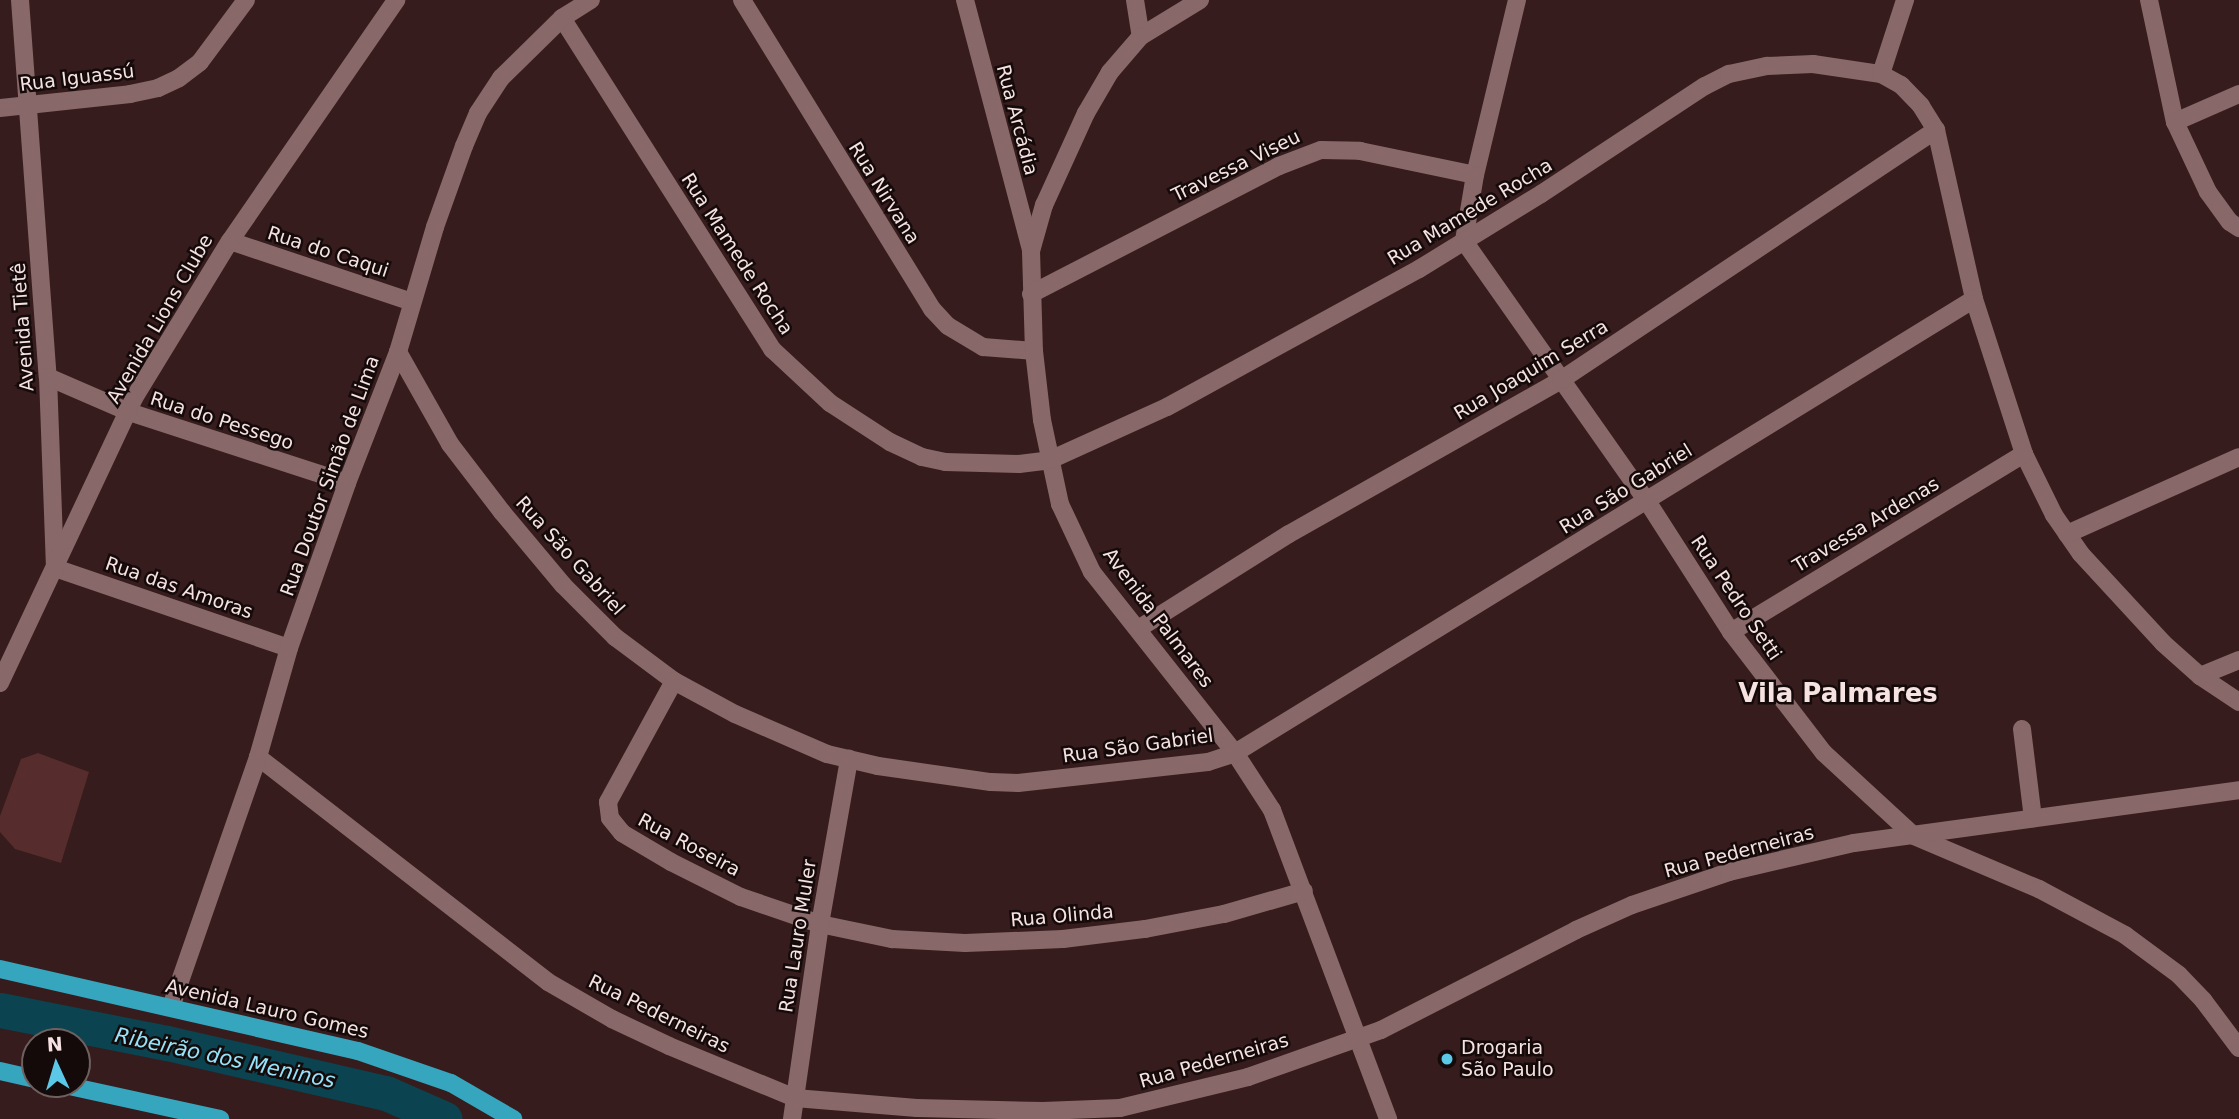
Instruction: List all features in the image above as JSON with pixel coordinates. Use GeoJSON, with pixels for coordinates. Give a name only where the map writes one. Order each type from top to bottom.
{"type":"FeatureCollection","features":[{"type":"Feature","properties":{"kind":"main road","name":"Avenida Lauro Gomes"},"geometry":{"type":"LineString","coordinates":[[0,969],[358,1051],[451,1083],[513,1119]]}},
{"type":"Feature","properties":{"kind":"main road"},"geometry":{"type":"LineString","coordinates":[[0,1071],[21,1076]]}},
{"type":"Feature","properties":{"kind":"main road"},"geometry":{"type":"LineString","coordinates":[[91,1091],[220,1119]]}},
{"type":"Feature","properties":{"kind":"street","name":"Avenida Tietê"},"geometry":{"type":"LineString","coordinates":[[20,0],[48,377],[55,568]]}},
{"type":"Feature","properties":{"kind":"street","name":"Rua Iguassú"},"geometry":{"type":"LineString","coordinates":[[0,108],[130,94],[158,88],[179,78],[200,62],[246,0]]}},
{"type":"Feature","properties":{"kind":"street","name":"Avenida Lions Clube"},"geometry":{"type":"LineString","coordinates":[[0,683],[129,412],[230,241],[396,0]]}},
{"type":"Feature","properties":{"kind":"street","name":"Rua Doutor Simão de Lima"},"geometry":{"type":"LineString","coordinates":[[171,1007],[258,757],[289,648],[347,483],[398,352],[435,227],[478,113],[501,78],[562,18],[591,0]]}},
{"type":"Feature","properties":{"kind":"street","name":"Rua Nirvana"},"geometry":{"type":"LineString","coordinates":[[742,0],[932,309],[948,326],[983,347],[1034,351]]}},
{"type":"Feature","properties":{"kind":"street","name":"Rua Arcádia"},"geometry":{"type":"LineString","coordinates":[[965,0],[1031,251]]}},
{"type":"Feature","properties":{"kind":"street"},"geometry":{"type":"LineString","coordinates":[[1135,0],[1142,36]]}},
{"type":"Feature","properties":{"kind":"street","name":"Avenida Palmares"},"geometry":{"type":"LineString","coordinates":[[1200,0],[1142,36],[1110,72],[1086,113],[1044,205],[1031,251],[1031,294],[1034,351],[1050,460],[1060,504],[1082,552],[1104,590],[1235,753],[1272,810],[1388,1119]]}},
{"type":"Feature","properties":{"kind":"street"},"geometry":{"type":"LineString","coordinates":[[1464,241],[1475,175],[1517,0]]}},
{"type":"Feature","properties":{"kind":"street"},"geometry":{"type":"LineString","coordinates":[[1881,74],[1905,0]]}},
{"type":"Feature","properties":{"kind":"street"},"geometry":{"type":"LineString","coordinates":[[2150,0],[2175,122],[2208,192],[2239,228]]}},
{"type":"Feature","properties":{"kind":"street","name":"Rua Mamede Rocha"},"geometry":{"type":"LineString","coordinates":[[562,18],[773,350],[797,375],[830,402],[890,442],[922,457],[945,462],[1020,464],[1050,460],[1167,407],[1242,369],[1464,241],[1542,194],[1705,86],[1729,74],[1766,66],[1813,64],[1881,74],[1901,85],[1921,106],[1936,130],[1974,299],[2024,454],[2053,515],[2081,554],[2163,643],[2200,676],[2239,702]]}},
{"type":"Feature","properties":{"kind":"street"},"geometry":{"type":"LineString","coordinates":[[2175,122],[2239,94]]}},
{"type":"Feature","properties":{"kind":"street","name":"Rua Joaquim Serra"},"geometry":{"type":"LineString","coordinates":[[1138,629],[1289,534],[1562,380],[1936,130]]}},
{"type":"Feature","properties":{"kind":"street","name":"Travessa Viseu"},"geometry":{"type":"LineString","coordinates":[[1031,294],[1279,166],[1321,150],[1360,150],[1475,175]]}},
{"type":"Feature","properties":{"kind":"street","name":"Rua do Caqui"},"geometry":{"type":"LineString","coordinates":[[230,241],[412,302]]}},
{"type":"Feature","properties":{"kind":"street","name":"Rua Pedro Setti"},"geometry":{"type":"LineString","coordinates":[[1464,241],[1647,502],[1731,632],[1824,753],[1914,836],[2039,889],[2125,935],[2179,975],[2203,1000],[2239,1048]]}},
{"type":"Feature","properties":{"kind":"street","name":"Rua São Gabriel"},"geometry":{"type":"LineString","coordinates":[[398,352],[450,444],[510,523],[563,585],[615,637],[674,681],[735,714],[827,754],[849,760],[991,782],[1018,783],[1208,762],[1235,753],[1974,299]]}},
{"type":"Feature","properties":{"kind":"street","name":"Rua do Pessego"},"geometry":{"type":"LineString","coordinates":[[48,377],[129,412],[347,483]]}},
{"type":"Feature","properties":{"kind":"street","name":"Travessa Ardenas"},"geometry":{"type":"LineString","coordinates":[[1731,632],[2024,454]]}},
{"type":"Feature","properties":{"kind":"street"},"geometry":{"type":"LineString","coordinates":[[2067,534],[2239,457]]}},
{"type":"Feature","properties":{"kind":"street","name":"Rua das Amoras"},"geometry":{"type":"LineString","coordinates":[[55,568],[289,648]]}},
{"type":"Feature","properties":{"kind":"street"},"geometry":{"type":"LineString","coordinates":[[2200,676],[2239,660]]}},
{"type":"Feature","properties":{"kind":"street","name":"Rua Roseira"},"geometry":{"type":"LineString","coordinates":[[674,681],[608,802],[610,818],[622,833],[671,862],[741,897],[820,924]]}},
{"type":"Feature","properties":{"kind":"street"},"geometry":{"type":"LineString","coordinates":[[2022,729],[2033,818]]}},
{"type":"Feature","properties":{"kind":"street","name":"Rua Pederneiras"},"geometry":{"type":"LineString","coordinates":[[258,757],[548,982],[612,1019],[669,1046],[795,1098],[1043,1115],[1120,1108],[1161,1099],[1248,1077],[1358,1039],[1576,930],[1677,888],[1730,872],[1854,843],[2239,790]]}},
{"type":"Feature","properties":{"kind":"street","name":"Rua Lauro Muler"},"geometry":{"type":"LineString","coordinates":[[792,1119],[820,924],[849,760]]}},
{"type":"Feature","properties":{"kind":"street","name":"Rua Olinda"},"geometry":{"type":"LineString","coordinates":[[820,924],[892,939],[965,943],[1063,939],[1144,929],[1224,914],[1304,891]]}},
{"type":"Feature","properties":{"kind":"shaded area"},"geometry":{"type":"Polygon","coordinates":[[[38,753],[89,772],[61,863],[15,849],[0,832],[0,816],[21,759],[38,753]]]}},
{"type":"Feature","properties":{"kind":"waterway","name":"Ribeirão dos Meninos"},"geometry":{"type":"LineString","coordinates":[[0,1010],[167,1043],[386,1093],[445,1119]]}},
{"type":"Feature","properties":{"kind":"place","name":"Drogaria São Paulo"},"geometry":{"type":"Point","coordinates":[1447,1059]}},
{"type":"Feature","properties":{"kind":"district","name":"Vila Palmares"},"geometry":{"type":"Point","coordinates":[1838,694]}}]}
